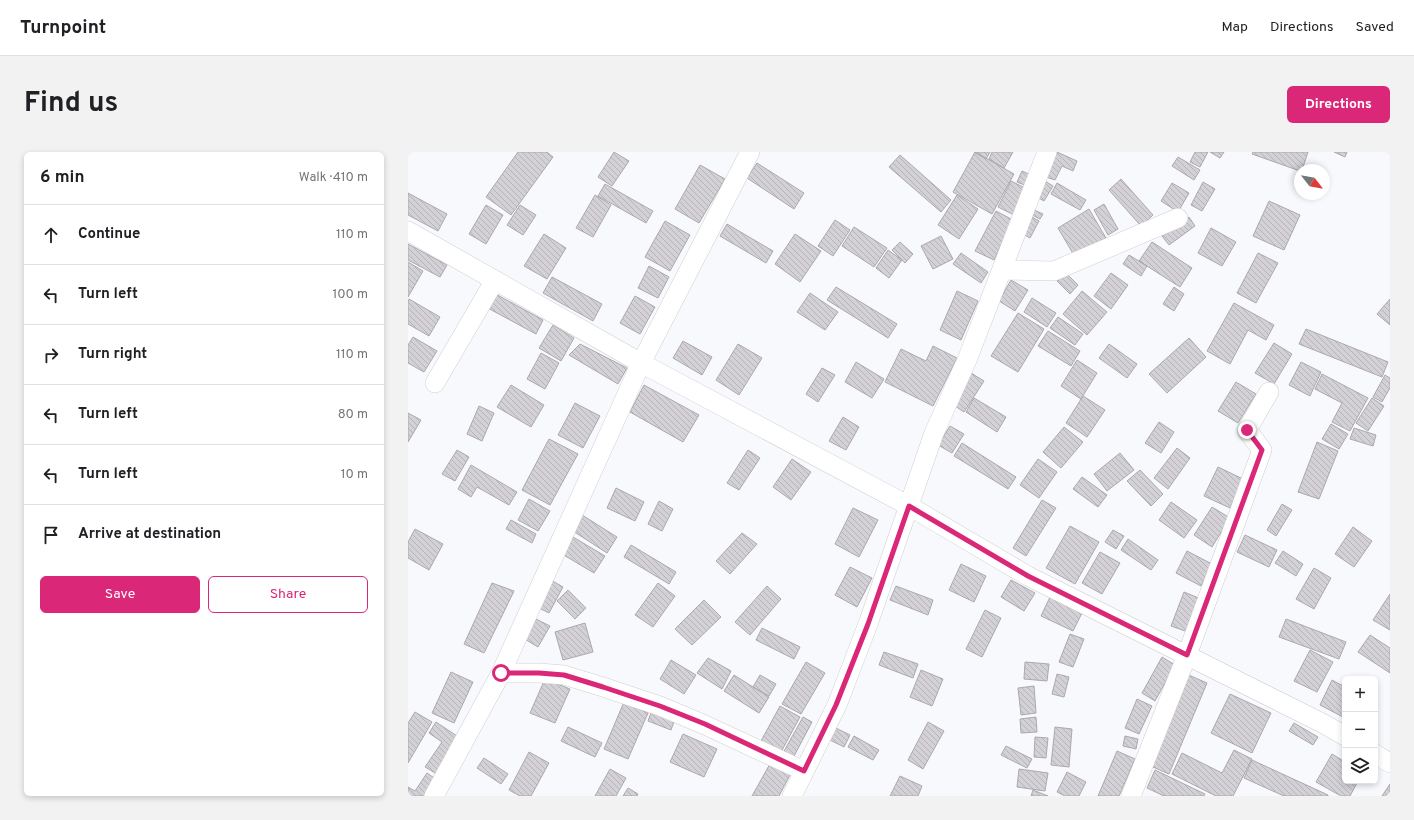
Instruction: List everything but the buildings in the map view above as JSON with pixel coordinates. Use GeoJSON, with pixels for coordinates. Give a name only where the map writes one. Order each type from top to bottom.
{"type":"FeatureCollection","features":[{"type":"Feature","properties":{"kind":"street"},"geometry":{"type":"LineString","coordinates":[[434,796],[501,673],[640,363],[750,152]]}},
{"type":"Feature","properties":{"kind":"street"},"geometry":{"type":"LineString","coordinates":[[792,796],[836,705],[868,624],[934,433],[967,360],[1047,152]]}},
{"type":"Feature","properties":{"kind":"street"},"geometry":{"type":"LineString","coordinates":[[1002,270],[1054,271],[1178,218]]}},
{"type":"Feature","properties":{"kind":"street"},"geometry":{"type":"LineString","coordinates":[[408,231],[640,363],[909,506],[1028,576],[1342,734]]}},
{"type":"Feature","properties":{"kind":"street"},"geometry":{"type":"LineString","coordinates":[[435,383],[495,280]]}},
{"type":"Feature","properties":{"kind":"street"},"geometry":{"type":"LineString","coordinates":[[1131,796],[1187,655],[1262,450],[1247,430],[1269,392]]}},
{"type":"Feature","properties":{"kind":"street"},"geometry":{"type":"LineString","coordinates":[[501,673],[539,673],[564,675],[603,687],[660,706],[705,724],[804,771]]}},
{"type":"Feature","properties":{"kind":"street"},"geometry":{"type":"LineString","coordinates":[[1378,756],[1390,763]]}},
{"type":"Feature","properties":{"kind":"route"},"geometry":{"type":"LineString","coordinates":[[501,673],[539,673],[564,675],[603,687],[660,706],[705,724],[804,771],[836,705],[868,624],[909,506],[1028,576],[1187,655],[1262,450],[1247,430]]}}]}
